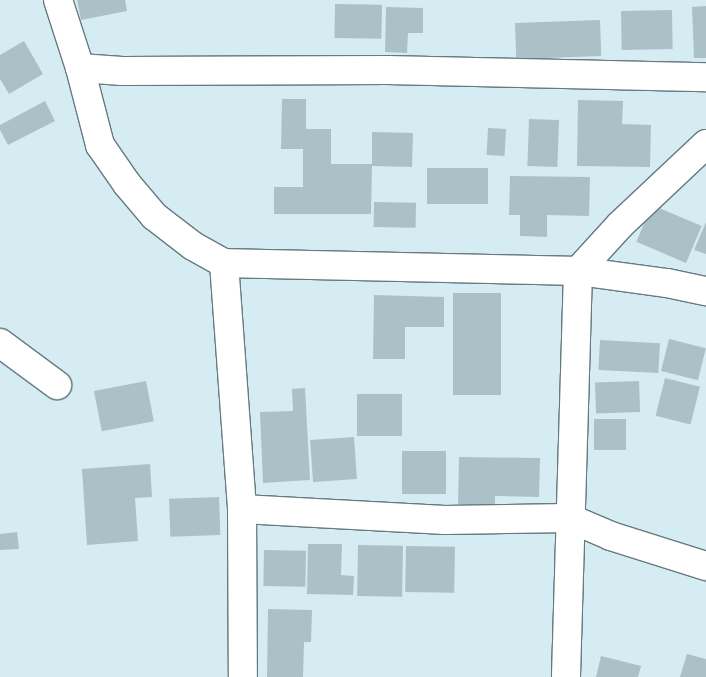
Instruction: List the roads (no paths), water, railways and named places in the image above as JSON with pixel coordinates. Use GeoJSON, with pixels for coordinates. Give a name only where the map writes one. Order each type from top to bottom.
{"type":"FeatureCollection","features":[{"type":"Feature","properties":{"kind":"street"},"geometry":{"type":"LineString","coordinates":[[58,0],[80,68],[100,145],[126,184],[154,216],[193,246],[224,263],[578,270],[667,283],[706,291]]}},
{"type":"Feature","properties":{"kind":"street"},"geometry":{"type":"LineString","coordinates":[[80,68],[122,71],[387,70],[706,77]]}},
{"type":"Feature","properties":{"kind":"street"},"geometry":{"type":"LineString","coordinates":[[566,677],[569,518],[578,270],[620,225],[706,144]]}},
{"type":"Feature","properties":{"kind":"street"},"geometry":{"type":"LineString","coordinates":[[224,263],[242,509],[243,677]]}},
{"type":"Feature","properties":{"kind":"street"},"geometry":{"type":"LineString","coordinates":[[0,343],[57,385]]}},
{"type":"Feature","properties":{"kind":"street"},"geometry":{"type":"LineString","coordinates":[[242,509],[445,520],[569,518],[611,536],[706,566]]}}]}
